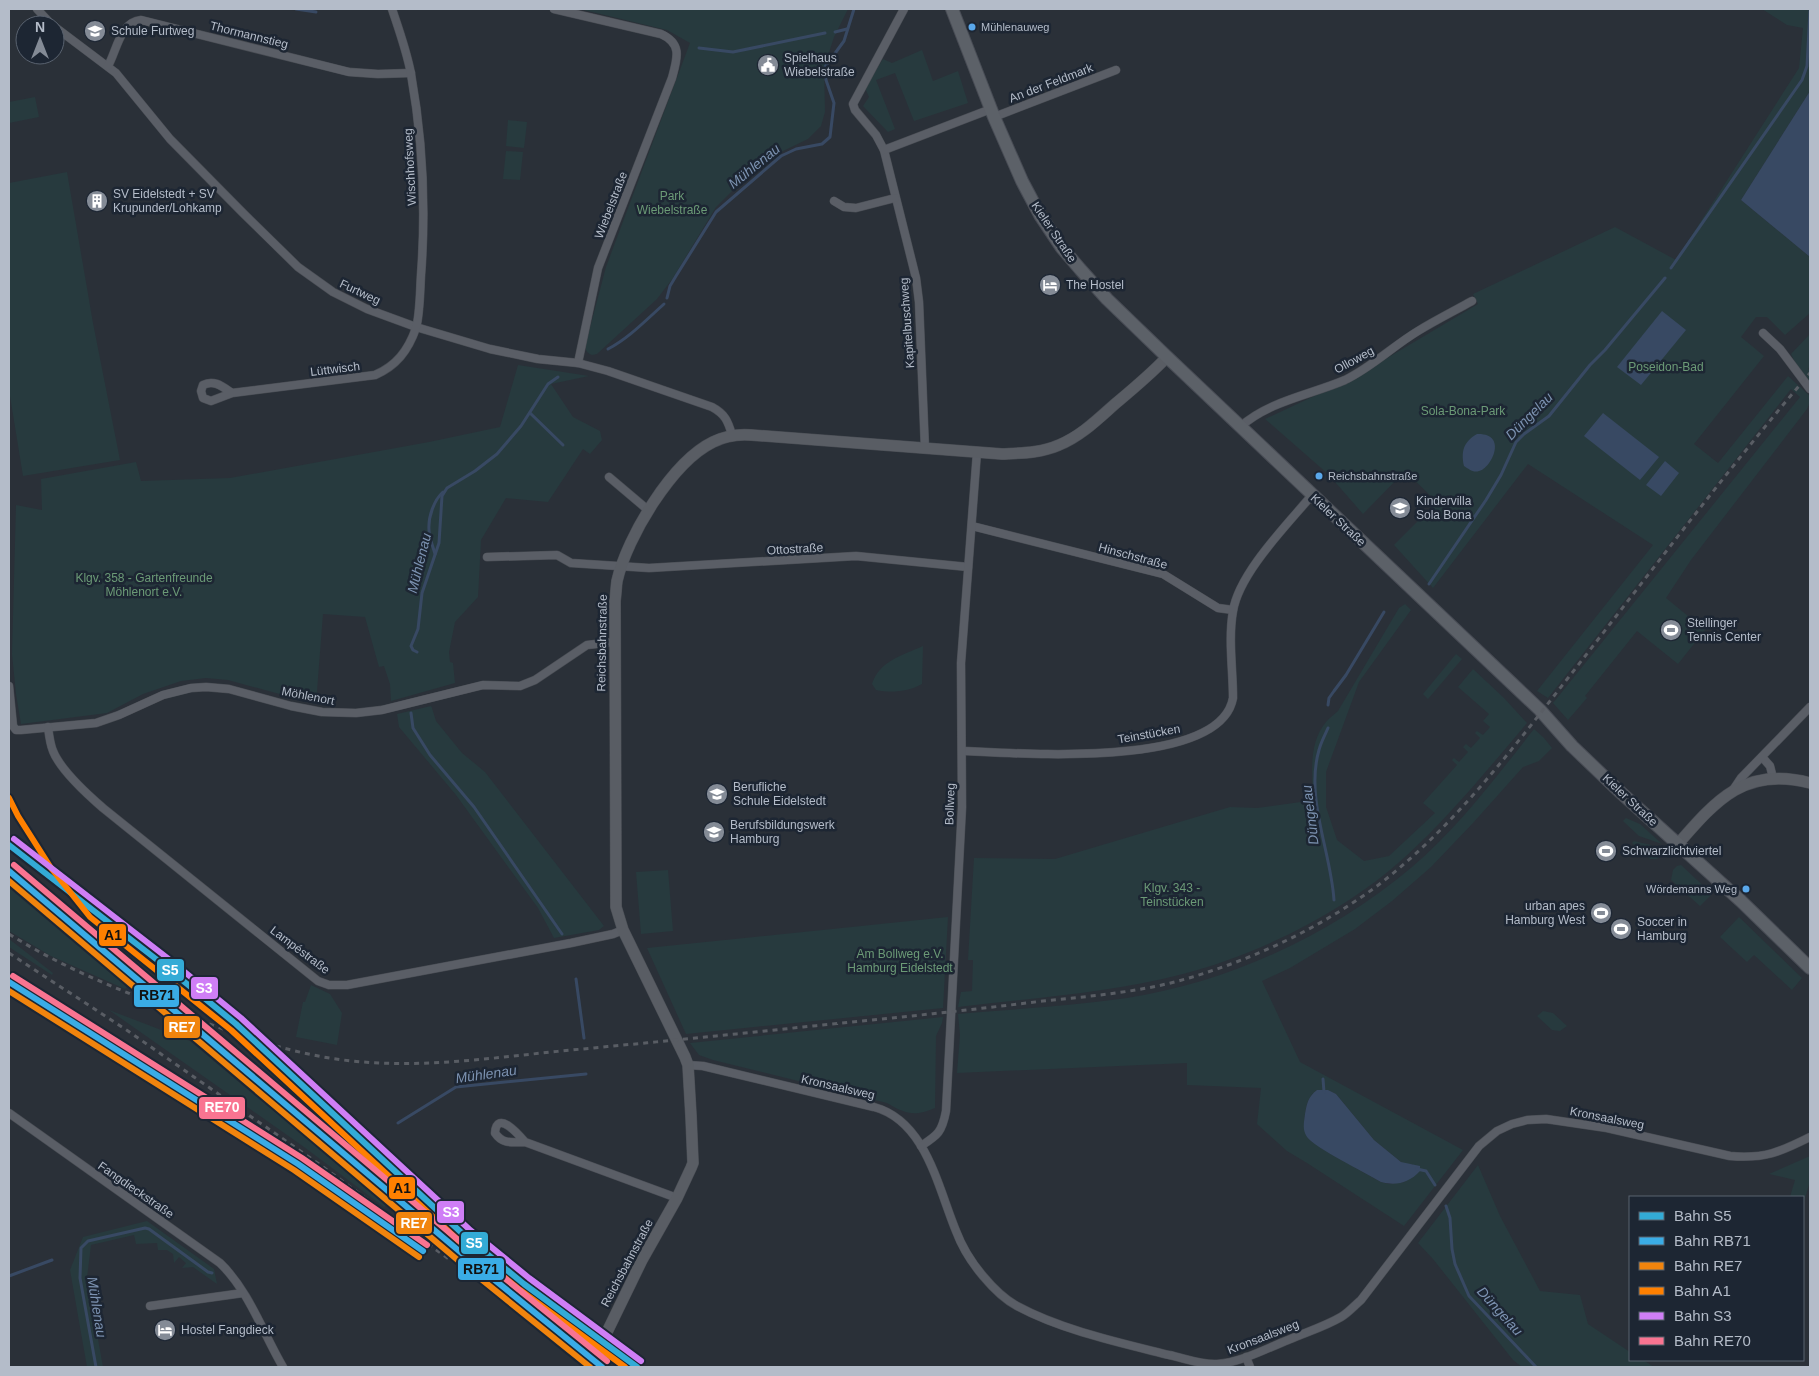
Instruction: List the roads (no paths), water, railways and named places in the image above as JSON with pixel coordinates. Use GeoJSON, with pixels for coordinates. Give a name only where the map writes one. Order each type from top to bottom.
{"type":"FeatureCollection","features":[{"type":"Feature","properties":{"kind":"main road","name":"Kieler Straße"},"geometry":{"type":"LineString","coordinates":[[952,9],[992,113],[1040,215],[1062,248],[1091,283],[1240,427],[1540,710],[1572,746],[1619,791],[1810,968]]}},
{"type":"Feature","properties":{"kind":"street","name":"Wischhofsweg"},"geometry":{"type":"LineString","coordinates":[[392,9],[406,50],[419,124],[424,194],[424,242],[416,327]]}},
{"type":"Feature","properties":{"kind":"street","name":"Wiebelstraße"},"geometry":{"type":"LineString","coordinates":[[554,9],[661,34],[674,44],[677,58],[672,78],[598,268],[578,363]]}},
{"type":"Feature","properties":{"kind":"street","name":"Kapitelbuschweg"},"geometry":{"type":"LineString","coordinates":[[904,9],[853,104],[855,110],[876,135],[884,150],[918,290],[925,449]]}},
{"type":"Feature","properties":{"kind":"street","name":"Thormannstieg"},"geometry":{"type":"LineString","coordinates":[[108,66],[126,27],[132,22],[141,20],[349,72],[378,74],[411,73]]}},
{"type":"Feature","properties":{"kind":"street","name":"Furtweg"},"geometry":{"type":"LineString","coordinates":[[65,35],[108,66],[128,87],[170,139],[298,267],[327,288],[352,302],[416,327],[490,350],[538,359],[578,363],[608,371],[712,407],[727,418],[732,435]]}},
{"type":"Feature","properties":{"kind":"street","name":"An der Feldmark"},"geometry":{"type":"LineString","coordinates":[[992,113],[1116,70]]}},
{"type":"Feature","properties":{"kind":"street"},"geometry":{"type":"LineString","coordinates":[[884,150],[992,113]]}},
{"type":"Feature","properties":{"kind":"street"},"geometry":{"type":"LineString","coordinates":[[834,201],[844,207],[856,208],[895,198]]}},
{"type":"Feature","properties":{"kind":"street","name":"Olloweg"},"geometry":{"type":"LineString","coordinates":[[1240,427],[1250,418],[1261,412],[1344,380],[1371,365],[1417,331],[1472,301]]}},
{"type":"Feature","properties":{"kind":"street","name":"Lüttwisch"},"geometry":{"type":"LineString","coordinates":[[232,393],[375,375],[396,364],[416,327]]}},
{"type":"Feature","properties":{"kind":"street"},"geometry":{"type":"LineString","coordinates":[[1763,333],[1780,350],[1810,389]]}},
{"type":"Feature","properties":{"kind":"street","name":"Reichsbahnstraße"},"geometry":{"type":"LineString","coordinates":[[590,1367],[642,1260],[677,1198],[693,1162],[688,1066],[623,930],[616,907],[615,600],[617,581],[622,566],[648,510],[670,479],[691,456],[714,442],[732,435],[1002,454],[1033,452],[1060,445],[1082,432],[1167,357]]}},
{"type":"Feature","properties":{"kind":"street","name":"Bollweg"},"geometry":{"type":"LineString","coordinates":[[921,1146],[938,1135],[944,1123],[946,1111],[962,808],[961,663],[977,452]]}},
{"type":"Feature","properties":{"kind":"street"},"geometry":{"type":"LineString","coordinates":[[609,476],[648,510]]}},
{"type":"Feature","properties":{"kind":"street"},"geometry":{"type":"LineString","coordinates":[[1233,610],[1242,584],[1312,495]]}},
{"type":"Feature","properties":{"kind":"street","name":"Hinschstraße"},"geometry":{"type":"LineString","coordinates":[[972,526],[1163,574],[1218,608],[1233,610]]}},
{"type":"Feature","properties":{"kind":"street","name":"Ottostraße"},"geometry":{"type":"LineString","coordinates":[[487,557],[557,556],[571,563],[649,568],[856,556],[968,568]]}},
{"type":"Feature","properties":{"kind":"street","name":"Teinstücken"},"geometry":{"type":"LineString","coordinates":[[963,751],[1060,755],[1098,754],[1146,749],[1189,738],[1224,718],[1231,708],[1233,698],[1231,630],[1233,610]]}},
{"type":"Feature","properties":{"kind":"street","name":"Möhlenort"},"geometry":{"type":"LineString","coordinates":[[9,686],[13,726],[16,730],[96,722],[119,715],[163,695],[191,688],[206,687],[229,689],[291,706],[322,712],[356,713],[382,710],[483,686],[520,686],[535,680],[587,645],[615,642]]}},
{"type":"Feature","properties":{"kind":"street"},"geometry":{"type":"LineString","coordinates":[[1733,790],[1741,778],[1810,707]]}},
{"type":"Feature","properties":{"kind":"street","name":"Lampéstraße"},"geometry":{"type":"LineString","coordinates":[[48,727],[52,749],[56,758],[90,797],[318,981],[329,985],[347,985],[579,941],[623,930]]}},
{"type":"Feature","properties":{"kind":"street"},"geometry":{"type":"LineString","coordinates":[[1762,757],[1770,766],[1773,778]]}},
{"type":"Feature","properties":{"kind":"street"},"geometry":{"type":"LineString","coordinates":[[1678,844],[1717,802],[1733,790],[1751,782],[1773,778],[1793,779],[1810,784]]}},
{"type":"Feature","properties":{"kind":"street","name":"Kronsaalsweg"},"geometry":{"type":"LineString","coordinates":[[688,1066],[702,1066],[880,1108],[904,1124],[916,1137],[937,1178],[964,1248],[982,1275],[998,1292],[1016,1305],[1044,1319],[1070,1328],[1206,1364],[1228,1363],[1246,1358],[1324,1326],[1342,1316],[1361,1300],[1480,1146],[1497,1132],[1512,1124],[1535,1119],[1568,1121],[1730,1156],[1749,1158],[1772,1154],[1810,1137]]}},
{"type":"Feature","properties":{"kind":"street","name":"Fangdieckstraße"},"geometry":{"type":"LineString","coordinates":[[9,1113],[220,1263],[229,1272],[243,1293],[283,1367]]}},
{"type":"Feature","properties":{"kind":"street"},"geometry":{"type":"LineString","coordinates":[[525,1142],[677,1198]]}},
{"type":"Feature","properties":{"kind":"street"},"geometry":{"type":"LineString","coordinates":[[150,1306],[243,1293]]}},
{"type":"Feature","properties":{"kind":"street"},"geometry":{"type":"LineString","coordinates":[[1246,1358],[1250,1367]]}},
{"type":"Feature","properties":{"kind":"water"},"geometry":{"type":"Polygon","coordinates":[[[1810,91],[1810,257],[1741,200],[1810,91]]]}},
{"type":"Feature","properties":{"kind":"water"},"geometry":{"type":"Polygon","coordinates":[[[1662,311],[1686,330],[1641,385],[1617,367],[1662,311]]]}},
{"type":"Feature","properties":{"kind":"water"},"geometry":{"type":"Polygon","coordinates":[[[1603,413],[1659,457],[1640,480],[1584,436],[1603,413]]]}},
{"type":"Feature","properties":{"kind":"water"},"geometry":{"type":"Polygon","coordinates":[[[1477,434],[1487,435],[1492,439],[1495,451],[1484,469],[1475,471],[1464,466],[1463,452],[1469,440],[1477,434]]]}},
{"type":"Feature","properties":{"kind":"water"},"geometry":{"type":"Polygon","coordinates":[[[1665,461],[1679,473],[1661,496],[1646,485],[1665,461]]]}},
{"type":"Feature","properties":{"kind":"water"},"geometry":{"type":"Polygon","coordinates":[[[1317,1090],[1328,1090],[1336,1094],[1374,1140],[1401,1162],[1420,1166],[1420,1171],[1407,1181],[1392,1184],[1381,1182],[1312,1142],[1305,1134],[1304,1123],[1308,1100],[1317,1090]]]}},
{"type":"Feature","properties":{"kind":"waterway"},"geometry":{"type":"LineString","coordinates":[[296,9],[316,12]]}},
{"type":"Feature","properties":{"kind":"waterway","name":"Mühlenau"},"geometry":{"type":"LineString","coordinates":[[667,298],[670,286],[716,212],[781,156],[796,149],[822,144],[830,137],[834,103],[826,80],[825,67],[844,41],[854,9]]}},
{"type":"Feature","properties":{"kind":"waterway","name":"Düngelau"},"geometry":{"type":"LineString","coordinates":[[1671,268],[1802,80],[1807,66],[1810,11]]}},
{"type":"Feature","properties":{"kind":"waterway"},"geometry":{"type":"LineString","coordinates":[[835,32],[847,29]]}},
{"type":"Feature","properties":{"kind":"waterway"},"geometry":{"type":"LineString","coordinates":[[699,48],[733,52],[825,33]]}},
{"type":"Feature","properties":{"kind":"waterway","name":"Düngelau"},"geometry":{"type":"LineString","coordinates":[[1429,584],[1486,500],[1501,475],[1516,442],[1549,416],[1665,278]]}},
{"type":"Feature","properties":{"kind":"waterway","name":"Mühlenau"},"geometry":{"type":"LineString","coordinates":[[608,349],[630,334],[664,304]]}},
{"type":"Feature","properties":{"kind":"waterway","name":"Mühlenau"},"geometry":{"type":"LineString","coordinates":[[417,652],[411,646],[418,629],[422,593],[439,543],[442,496],[447,488],[475,471],[497,454],[521,426],[548,384],[558,377]]}},
{"type":"Feature","properties":{"kind":"waterway"},"geometry":{"type":"LineString","coordinates":[[530,413],[563,445]]}},
{"type":"Feature","properties":{"kind":"waterway"},"geometry":{"type":"LineString","coordinates":[[435,554],[430,536],[429,520],[434,504],[443,492]]}},
{"type":"Feature","properties":{"kind":"waterway","name":"Düngelau"},"geometry":{"type":"LineString","coordinates":[[1328,705],[1329,698],[1346,675],[1384,612]]}},
{"type":"Feature","properties":{"kind":"waterway","name":"Mühlenau"},"geometry":{"type":"LineString","coordinates":[[411,713],[413,728],[430,755],[474,807],[562,934]]}},
{"type":"Feature","properties":{"kind":"waterway","name":"Düngelau"},"geometry":{"type":"LineString","coordinates":[[1328,728],[1319,750],[1315,787],[1334,900]]}},
{"type":"Feature","properties":{"kind":"waterway","name":"Mühlenau"},"geometry":{"type":"LineString","coordinates":[[576,979],[584,1038]]}},
{"type":"Feature","properties":{"kind":"waterway","name":"Mühlenau"},"geometry":{"type":"LineString","coordinates":[[398,1123],[456,1087],[586,1074]]}},
{"type":"Feature","properties":{"kind":"waterway","name":"Düngelau"},"geometry":{"type":"LineString","coordinates":[[1323,1079],[1324,1092]]}},
{"type":"Feature","properties":{"kind":"waterway","name":"Düngelau"},"geometry":{"type":"LineString","coordinates":[[1417,1169],[1426,1171],[1435,1185]]}},
{"type":"Feature","properties":{"kind":"waterway","name":"Düngelau"},"geometry":{"type":"LineString","coordinates":[[1446,1206],[1450,1218],[1455,1264],[1469,1296],[1536,1367]]}},
{"type":"Feature","properties":{"kind":"waterway","name":"Mühlenau"},"geometry":{"type":"LineString","coordinates":[[96,1367],[80,1278],[81,1248],[88,1241],[145,1228],[149,1229],[212,1273]]}},
{"type":"Feature","properties":{"kind":"waterway"},"geometry":{"type":"LineString","coordinates":[[9,1276],[52,1260]]}},
{"type":"Feature","properties":{"kind":"railway"},"geometry":{"type":"LineString","coordinates":[[9,934],[50,958],[93,978],[222,1029],[264,1043],[330,1058],[402,1064],[477,1060],[893,1018],[1117,993],[1189,978],[1263,951],[1333,915],[1377,886],[1430,840],[1455,815],[1502,761],[1718,486],[1810,373]]}},
{"type":"Feature","properties":{"kind":"railway"},"geometry":{"type":"LineString","coordinates":[[9,881],[146,997]]}},
{"type":"Feature","properties":{"kind":"railway"},"geometry":{"type":"LineString","coordinates":[[9,953],[128,1031],[319,1164],[450,1260]]}},
{"type":"Feature","properties":{"kind":"railway"},"geometry":{"type":"LineString","coordinates":[[162,1010],[411,1219],[593,1367]]}},
{"type":"Feature","properties":{"kind":"railway"},"geometry":{"type":"LineString","coordinates":[[281,1079],[382,1159]]}},
{"type":"Feature","properties":{"kind":"rail line","name":"A1"},"geometry":{"type":"LineString","coordinates":[[9,798],[18,816],[51,868],[90,917],[231,1030],[459,1241],[520,1290],[625,1367]]}},
{"type":"Feature","properties":{"kind":"rail line","name":"S3"},"geometry":{"type":"LineString","coordinates":[[14,839],[170,960],[241,1018],[469,1229],[529,1278],[641,1361]]}},
{"type":"Feature","properties":{"kind":"rail line","name":"S5"},"geometry":{"type":"LineString","coordinates":[[9,845],[165,966],[236,1024],[464,1235],[524,1284],[637,1367]]}},
{"type":"Feature","properties":{"kind":"rail line","name":"RE70"},"geometry":{"type":"LineString","coordinates":[[14,865],[470,1250],[607,1361]]}},
{"type":"Feature","properties":{"kind":"rail line","name":"RB71"},"geometry":{"type":"LineString","coordinates":[[9,871],[465,1256],[602,1367]]}},
{"type":"Feature","properties":{"kind":"rail line","name":"RE7"},"geometry":{"type":"LineString","coordinates":[[9,881],[460,1262],[590,1367]]}},
{"type":"Feature","properties":{"kind":"rail line","name":"RE70"},"geometry":{"type":"LineString","coordinates":[[13,976],[302,1158],[427,1245]]}},
{"type":"Feature","properties":{"kind":"rail line","name":"RB71"},"geometry":{"type":"LineString","coordinates":[[9,982],[298,1164],[423,1251]]}},
{"type":"Feature","properties":{"kind":"rail line","name":"RE7"},"geometry":{"type":"LineString","coordinates":[[9,991],[294,1170],[419,1257]]}},
{"type":"Feature","properties":{"kind":"place","name":"Mühlenauweg"},"geometry":{"type":"Point","coordinates":[972,27]}},
{"type":"Feature","properties":{"kind":"place","name":"Schule Furtweg"},"geometry":{"type":"Point","coordinates":[95,31]}},
{"type":"Feature","properties":{"kind":"place","name":"Spielhaus Wiebelstraße"},"geometry":{"type":"Point","coordinates":[768,65]}},
{"type":"Feature","properties":{"kind":"place","name":"SV Eidelstedt + SV Krupunder/Lohkamp"},"geometry":{"type":"Point","coordinates":[97,201]}},
{"type":"Feature","properties":{"kind":"place","name":"The Hostel"},"geometry":{"type":"Point","coordinates":[1050,285]}},
{"type":"Feature","properties":{"kind":"place","name":"Reichsbahnstraße"},"geometry":{"type":"Point","coordinates":[1319,476]}},
{"type":"Feature","properties":{"kind":"place","name":"Kindervilla Sola Bona"},"geometry":{"type":"Point","coordinates":[1400,508]}},
{"type":"Feature","properties":{"kind":"place","name":"Stellinger Tennis Center"},"geometry":{"type":"Point","coordinates":[1671,630]}},
{"type":"Feature","properties":{"kind":"place","name":"Berufliche Schule Eidelstedt"},"geometry":{"type":"Point","coordinates":[717,794]}},
{"type":"Feature","properties":{"kind":"place","name":"Berufsbildungswerk Hamburg"},"geometry":{"type":"Point","coordinates":[714,832]}},
{"type":"Feature","properties":{"kind":"place","name":"Schwarzlichtviertel"},"geometry":{"type":"Point","coordinates":[1606,851]}},
{"type":"Feature","properties":{"kind":"place","name":"Wördemanns Weg"},"geometry":{"type":"Point","coordinates":[1746,889]}},
{"type":"Feature","properties":{"kind":"place","name":"urban apes Hamburg West"},"geometry":{"type":"Point","coordinates":[1601,913]}},
{"type":"Feature","properties":{"kind":"place","name":"Soccer in Hamburg"},"geometry":{"type":"Point","coordinates":[1621,929]}},
{"type":"Feature","properties":{"kind":"place","name":"Hostel Fangdieck"},"geometry":{"type":"Point","coordinates":[165,1330]}},
{"type":"Feature","properties":{"kind":"park label","name":"Park Wiebelstraße"},"geometry":{"type":"Point","coordinates":[672,203]}},
{"type":"Feature","properties":{"kind":"park label","name":"Poseidon-Bad"},"geometry":{"type":"Point","coordinates":[1666,367]}},
{"type":"Feature","properties":{"kind":"park label","name":"Sola-Bona-Park"},"geometry":{"type":"Point","coordinates":[1463,411]}},
{"type":"Feature","properties":{"kind":"park label","name":"Klgv. 358 - Gartenfreunde Möhlenort e.V."},"geometry":{"type":"Point","coordinates":[144,585]}},
{"type":"Feature","properties":{"kind":"park label","name":"Klgv. 343 - Teinstücken"},"geometry":{"type":"Point","coordinates":[1172,895]}},
{"type":"Feature","properties":{"kind":"park label","name":"Am Bollweg e.V. Hamburg Eidelstedt"},"geometry":{"type":"Point","coordinates":[900,961]}}]}
